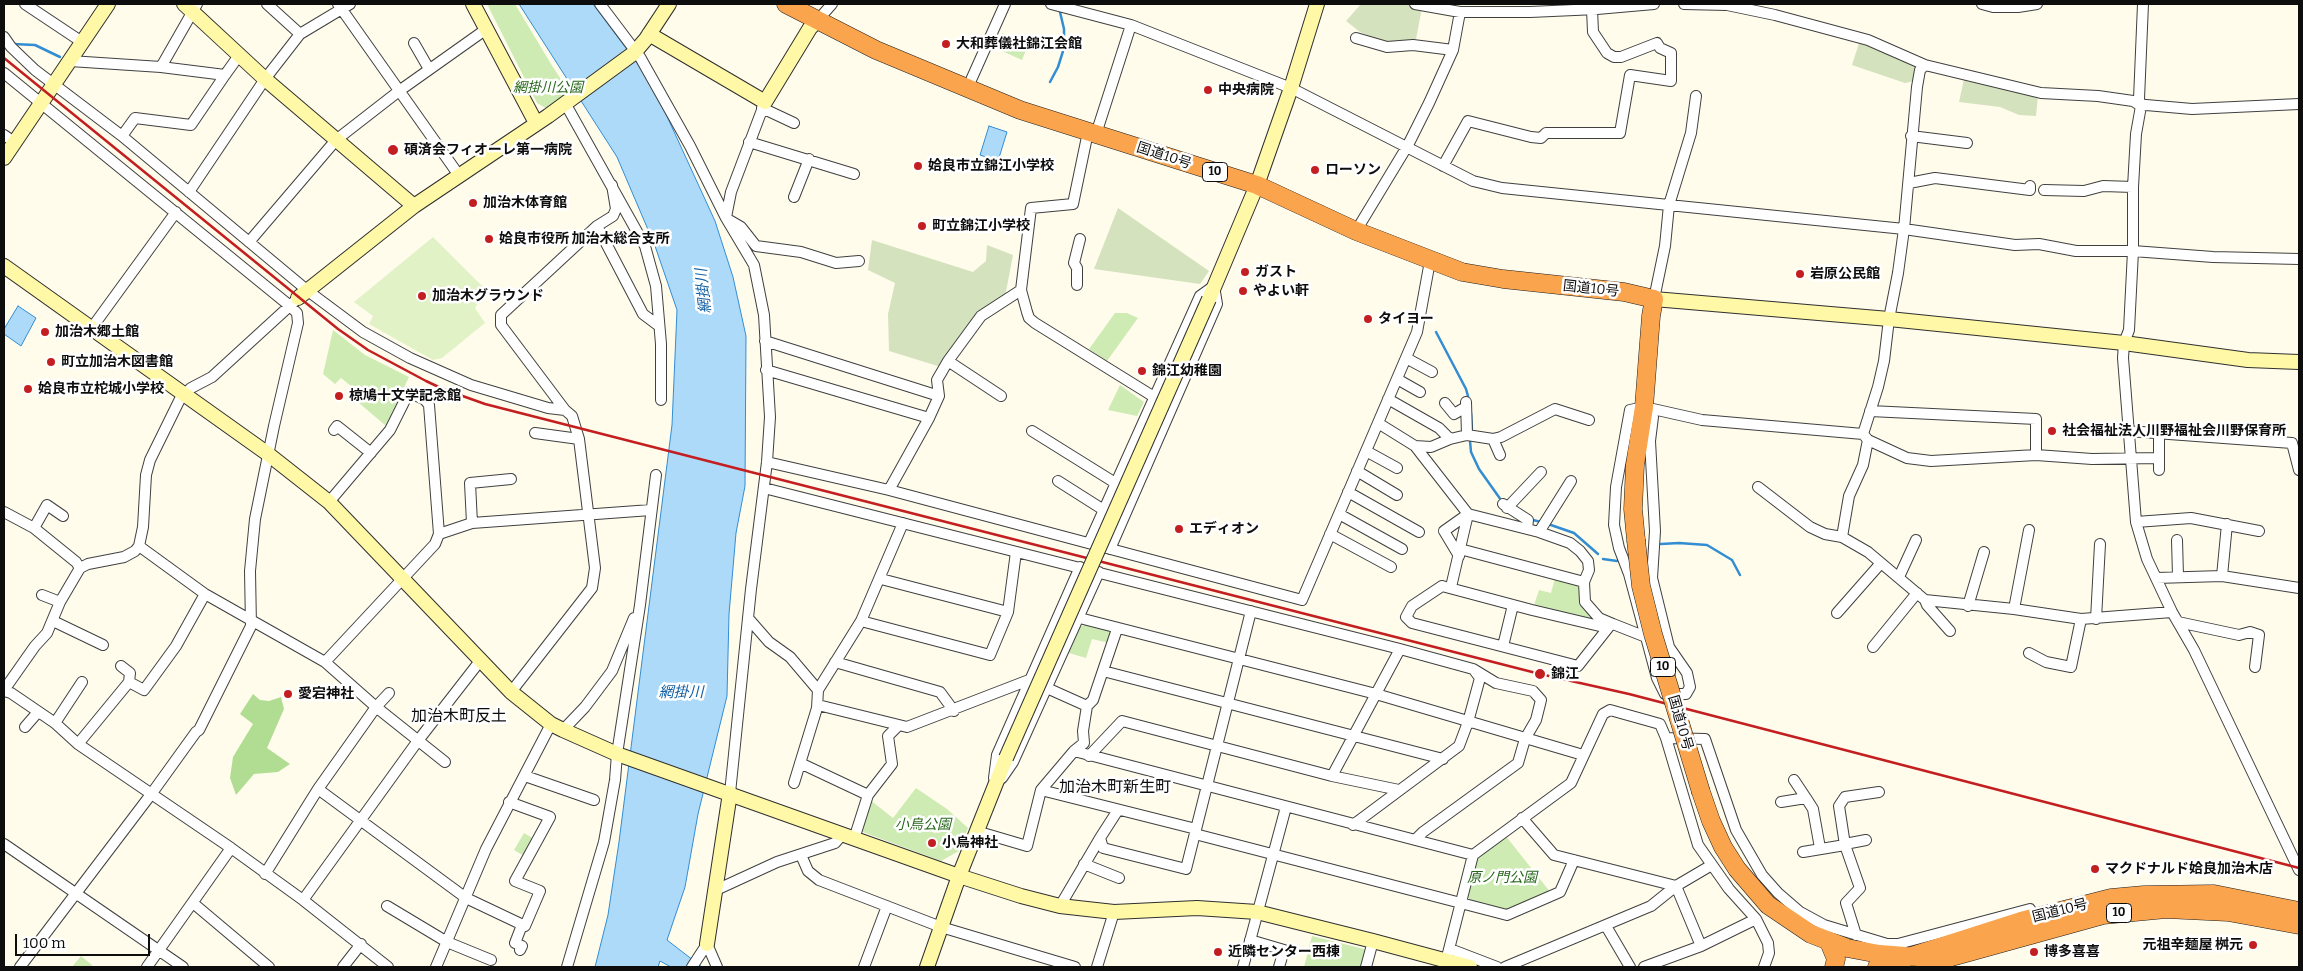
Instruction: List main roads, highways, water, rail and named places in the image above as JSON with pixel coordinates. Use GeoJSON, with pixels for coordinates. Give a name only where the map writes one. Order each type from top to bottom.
{"type":"FeatureCollection","features":[{"type":"Feature","properties":{"kind":"highway","name":"国道10号"},"geometry":{"type":"LineString","coordinates":[[786,4],[876,50],[967,89],[1020,110],[1257,185],[1356,231],[1462,272],[1503,279],[1624,292],[1654,299],[1644,407],[1635,465],[1633,509],[1641,586],[1651,626],[1711,821],[1723,847],[1737,869],[1768,905],[1783,916],[1829,942],[1916,962],[1944,959],[2027,924],[2103,915],[2166,909],[2228,912],[2299,925]]}},
{"type":"Feature","properties":{"kind":"highway","name":"国道10号"},"geometry":{"type":"LineString","coordinates":[[1916,962],[2111,898],[2144,895],[2214,894],[2299,911]]}},
{"type":"Feature","properties":{"kind":"highway"},"geometry":{"type":"LineString","coordinates":[[1829,942],[1836,959],[1834,967]]}},
{"type":"Feature","properties":{"kind":"highway","name":"10"},"geometry":{"type":"LineString","coordinates":[[1877,967],[1916,962]]}},
{"type":"Feature","properties":{"kind":"water","name":"網掛川"},"geometry":{"type":"Polygon","coordinates":[[[519,4],[593,4],[640,67],[665,112],[715,221],[733,277],[746,336],[745,486],[736,533],[729,614],[727,696],[698,814],[685,887],[667,940],[702,967],[671,967],[660,961],[658,967],[595,967],[608,915],[619,842],[672,425],[677,310],[655,246],[617,157],[519,4]]]}},
{"type":"Feature","properties":{"kind":"water"},"geometry":{"type":"Polygon","coordinates":[[[989,126],[1007,132],[998,161],[980,155],[989,126]]]}},
{"type":"Feature","properties":{"kind":"water"},"geometry":{"type":"Polygon","coordinates":[[[18,306],[36,318],[21,346],[4,334],[4,329],[18,306]]]}},
{"type":"Feature","properties":{"kind":"waterway"},"geometry":{"type":"LineString","coordinates":[[1050,82],[1058,67],[1064,48],[1064,29],[1060,12]]}},
{"type":"Feature","properties":{"kind":"waterway"},"geometry":{"type":"LineString","coordinates":[[13,44],[35,45],[60,57]]}},
{"type":"Feature","properties":{"kind":"waterway"},"geometry":{"type":"LineString","coordinates":[[1436,332],[1466,389],[1469,400]]}},
{"type":"Feature","properties":{"kind":"waterway"},"geometry":{"type":"LineString","coordinates":[[1471,413],[1472,431]]}},
{"type":"Feature","properties":{"kind":"waterway"},"geometry":{"type":"LineString","coordinates":[[1470,441],[1471,452],[1479,469],[1501,500]]}},
{"type":"Feature","properties":{"kind":"waterway"},"geometry":{"type":"LineString","coordinates":[[1533,520],[1541,522]]}},
{"type":"Feature","properties":{"kind":"waterway"},"geometry":{"type":"LineString","coordinates":[[1548,524],[1574,533],[1598,554]]}},
{"type":"Feature","properties":{"kind":"waterway"},"geometry":{"type":"LineString","coordinates":[[1661,544],[1707,545],[1732,560],[1740,575]]}},
{"type":"Feature","properties":{"kind":"waterway"},"geometry":{"type":"LineString","coordinates":[[1603,559],[1617,561]]}},
{"type":"Feature","properties":{"kind":"railway"},"geometry":{"type":"LineString","coordinates":[[4,58],[338,329],[368,350],[426,381],[485,404],[1540,674],[1629,694],[2299,868]]}},
{"type":"Feature","properties":{"kind":"place","name":"大和葬儀社錦江会館"},"geometry":{"type":"Point","coordinates":[946,44]}},
{"type":"Feature","properties":{"kind":"place","name":"中央病院"},"geometry":{"type":"Point","coordinates":[1208,90]}},
{"type":"Feature","properties":{"kind":"place","name":"碩済会フィオーレ第一病院"},"geometry":{"type":"Point","coordinates":[393,150]}},
{"type":"Feature","properties":{"kind":"place","name":"姶良市立錦江小学校"},"geometry":{"type":"Point","coordinates":[918,166]}},
{"type":"Feature","properties":{"kind":"place","name":"ローソン"},"geometry":{"type":"Point","coordinates":[1315,170]}},
{"type":"Feature","properties":{"kind":"place","name":"加治木体育館"},"geometry":{"type":"Point","coordinates":[473,203]}},
{"type":"Feature","properties":{"kind":"place","name":"町立錦江小学校"},"geometry":{"type":"Point","coordinates":[922,226]}},
{"type":"Feature","properties":{"kind":"place","name":"姶良市役所 加治木総合支所"},"geometry":{"type":"Point","coordinates":[489,239]}},
{"type":"Feature","properties":{"kind":"place","name":"ガスト"},"geometry":{"type":"Point","coordinates":[1245,272]}},
{"type":"Feature","properties":{"kind":"place","name":"岩原公民館"},"geometry":{"type":"Point","coordinates":[1800,274]}},
{"type":"Feature","properties":{"kind":"place","name":"やよい軒"},"geometry":{"type":"Point","coordinates":[1243,291]}},
{"type":"Feature","properties":{"kind":"place","name":"加治木グラウンド"},"geometry":{"type":"Point","coordinates":[422,296]}},
{"type":"Feature","properties":{"kind":"place","name":"タイヨー"},"geometry":{"type":"Point","coordinates":[1368,319]}},
{"type":"Feature","properties":{"kind":"place","name":"加治木郷土館"},"geometry":{"type":"Point","coordinates":[45,332]}},
{"type":"Feature","properties":{"kind":"place","name":"町立加治木図書館"},"geometry":{"type":"Point","coordinates":[51,362]}},
{"type":"Feature","properties":{"kind":"place","name":"錦江幼稚園"},"geometry":{"type":"Point","coordinates":[1142,371]}},
{"type":"Feature","properties":{"kind":"place","name":"姶良市立柁城小学校"},"geometry":{"type":"Point","coordinates":[28,389]}},
{"type":"Feature","properties":{"kind":"place","name":"椋鳩十文学記念館"},"geometry":{"type":"Point","coordinates":[339,396]}},
{"type":"Feature","properties":{"kind":"place","name":"社会福祉法人川野福祉会川野保育所"},"geometry":{"type":"Point","coordinates":[2052,431]}},
{"type":"Feature","properties":{"kind":"place","name":"エディオン"},"geometry":{"type":"Point","coordinates":[1179,529]}},
{"type":"Feature","properties":{"kind":"place","name":"錦江"},"geometry":{"type":"Point","coordinates":[1540,674]}},
{"type":"Feature","properties":{"kind":"place","name":"愛宕神社"},"geometry":{"type":"Point","coordinates":[288,694]}},
{"type":"Feature","properties":{"kind":"place","name":"小烏神社"},"geometry":{"type":"Point","coordinates":[932,843]}},
{"type":"Feature","properties":{"kind":"place","name":"マクドナルド姶良加治木店"},"geometry":{"type":"Point","coordinates":[2095,869]}},
{"type":"Feature","properties":{"kind":"place","name":"元祖辛麺屋 桝元"},"geometry":{"type":"Point","coordinates":[2253,945]}},
{"type":"Feature","properties":{"kind":"place","name":"近隣センター西棟"},"geometry":{"type":"Point","coordinates":[1218,952]}},
{"type":"Feature","properties":{"kind":"place","name":"博多喜喜"},"geometry":{"type":"Point","coordinates":[2034,952]}},
{"type":"Feature","properties":{"kind":"district","name":"加治木町反土"},"geometry":{"type":"Point","coordinates":[459,717]}},
{"type":"Feature","properties":{"kind":"district","name":"加治木町新生町"},"geometry":{"type":"Point","coordinates":[1115,788]}},
{"type":"Feature","properties":{"kind":"park label","name":"網掛川公園"},"geometry":{"type":"Point","coordinates":[548,88]}},
{"type":"Feature","properties":{"kind":"park label","name":"小烏公園"},"geometry":{"type":"Point","coordinates":[923,825]}},
{"type":"Feature","properties":{"kind":"park label","name":"原ノ門公園"},"geometry":{"type":"Point","coordinates":[1502,878]}}]}
